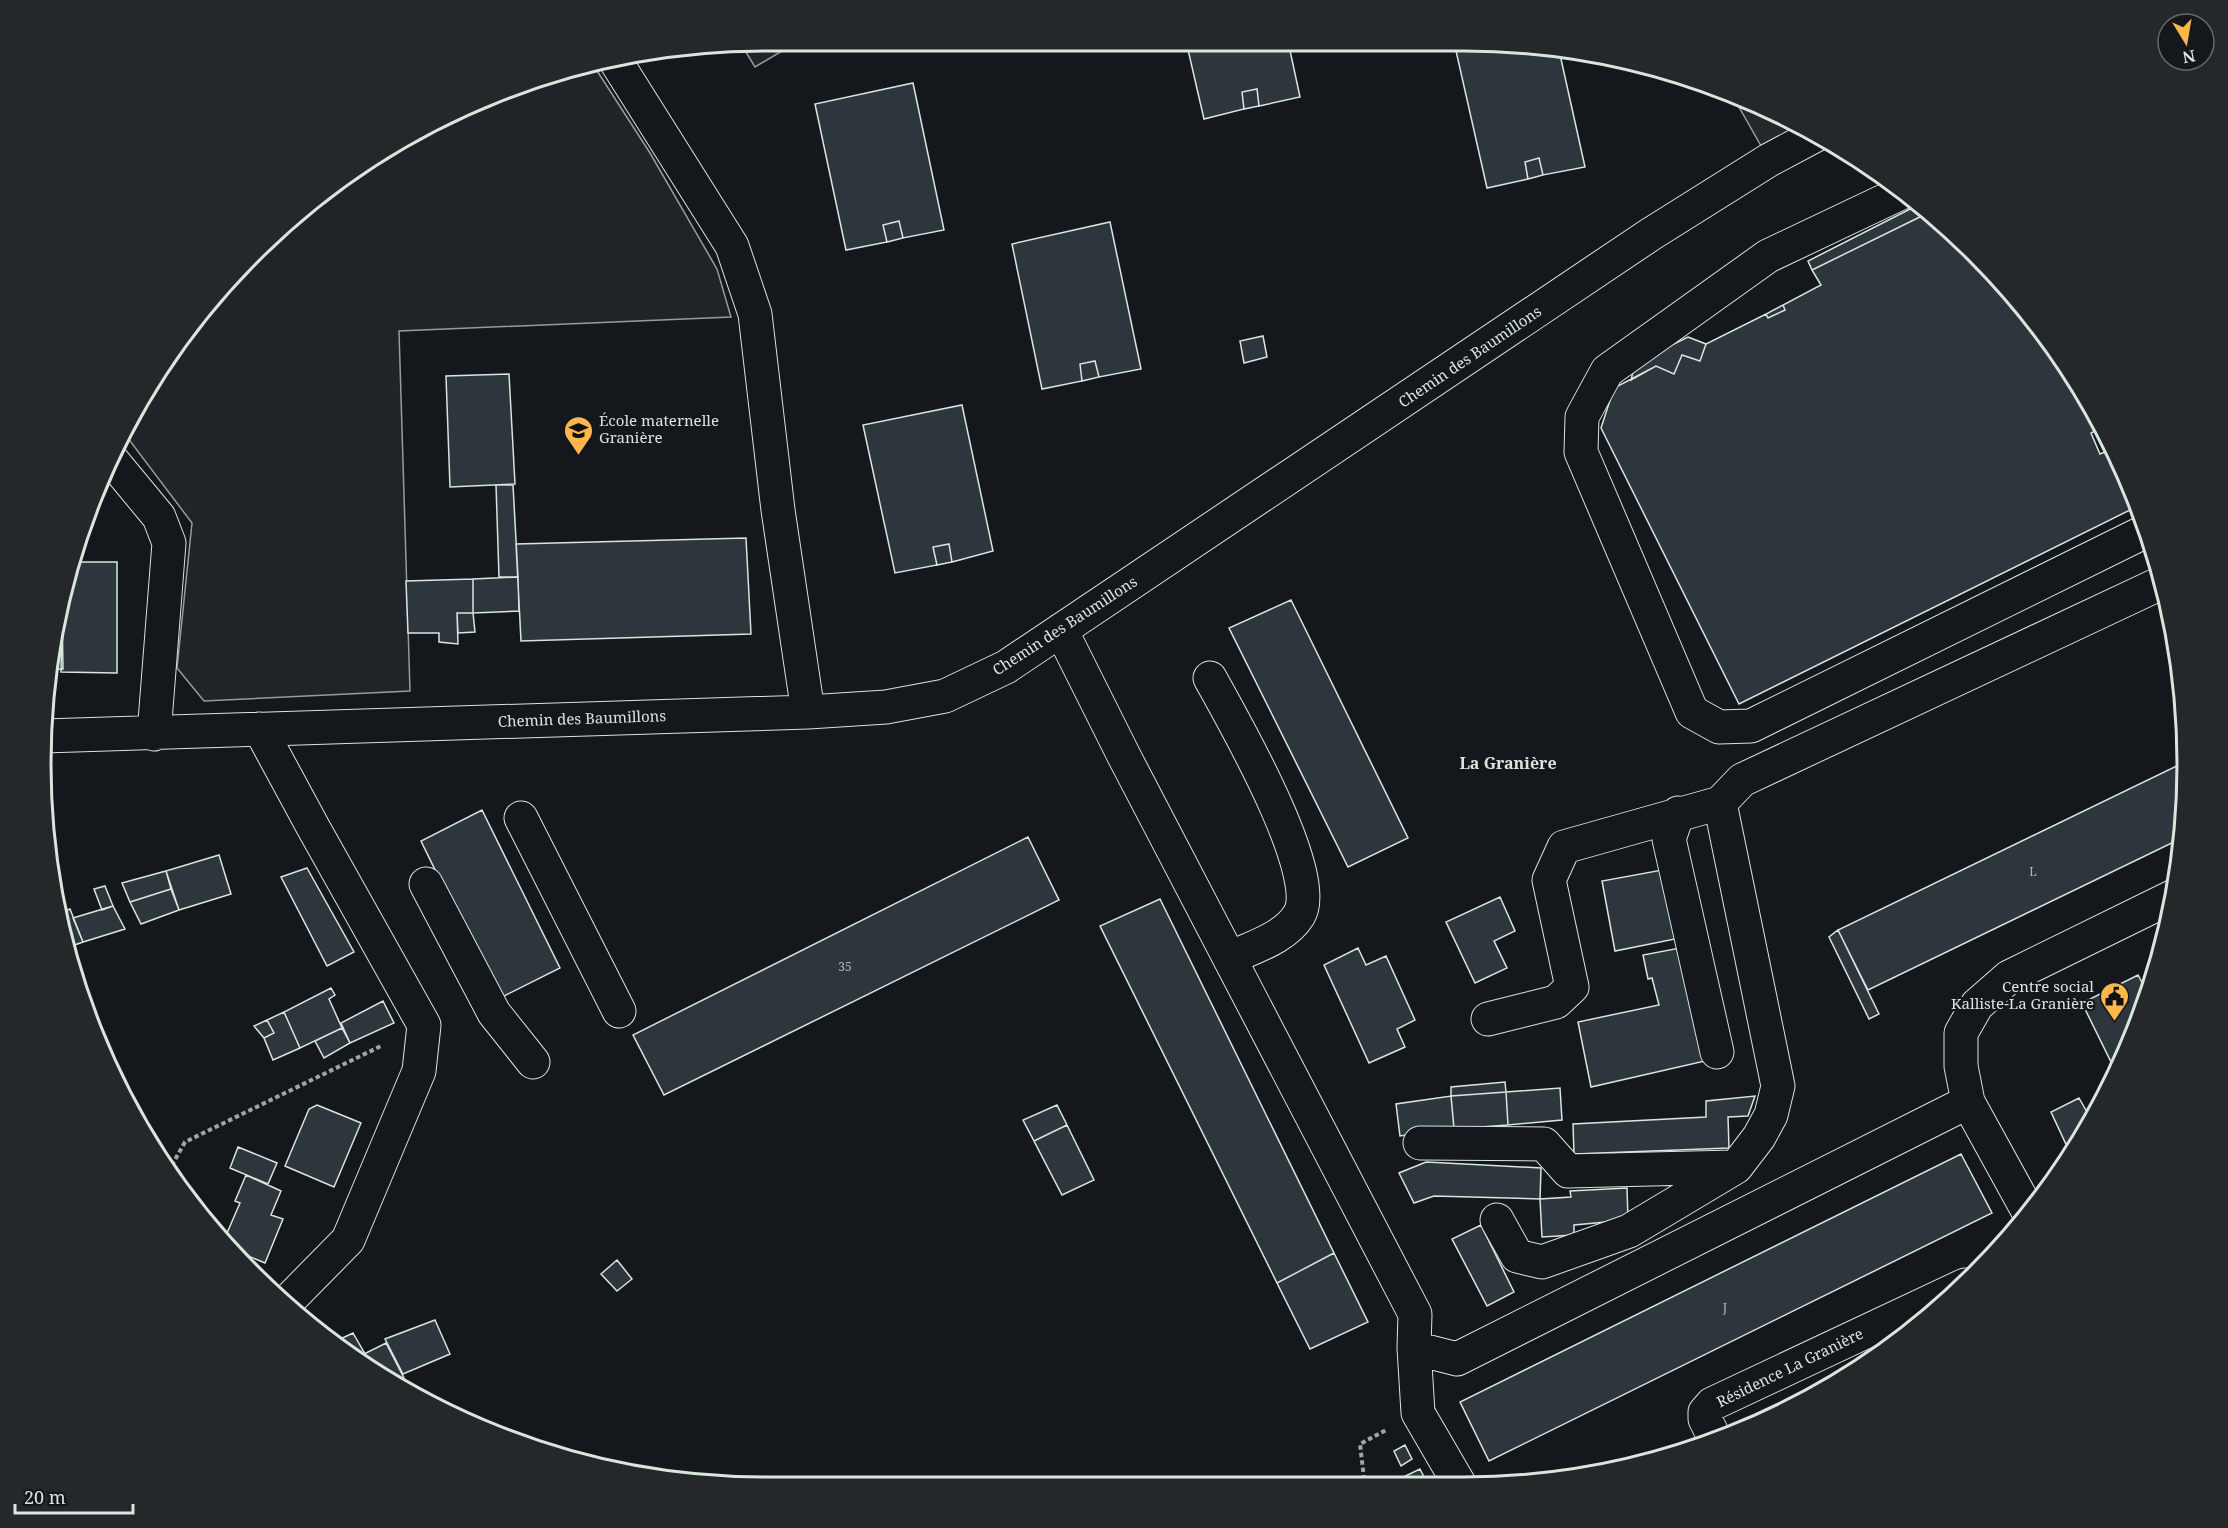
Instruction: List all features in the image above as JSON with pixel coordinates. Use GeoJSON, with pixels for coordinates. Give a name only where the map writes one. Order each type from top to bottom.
{"type":"FeatureCollection","features":[{"type":"Feature","properties":{"kind":"street"},"geometry":{"type":"LineString","coordinates":[[619,66],[732,246],[754,314],[778,510],[808,712]]}},
{"type":"Feature","properties":{"kind":"street","name":"Chemin des Baumillons"},"geometry":{"type":"LineString","coordinates":[[52,736],[808,712],[886,707],[945,696],[1006,667],[1651,234],[1769,160],[1807,140]]}},
{"type":"Feature","properties":{"kind":"street"},"geometry":{"type":"LineString","coordinates":[[1894,195],[1768,256],[1607,371],[1582,417],[1581,452],[1692,712],[1719,727],[1751,726],[2139,535]]}},
{"type":"Feature","properties":{"kind":"street"},"geometry":{"type":"LineString","coordinates":[[117,466],[159,517],[169,543],[153,734]]}},
{"type":"Feature","properties":{"kind":"street"},"geometry":{"type":"LineString","coordinates":[[1488,1019],[1556,1002],[1572,987],[1549,880],[1564,847],[1720,803],[1742,780],[2155,586]]}},
{"type":"Feature","properties":{"kind":"street"},"geometry":{"type":"LineString","coordinates":[[1061,630],[1087,685],[1415,1314],[1414,1348],[1418,1413],[1455,1477]]}},
{"type":"Feature","properties":{"kind":"street"},"geometry":{"type":"LineString","coordinates":[[1210,678],[1255,760],[1272,798],[1292,846],[1303,886],[1300,913],[1283,933],[1230,958]]}},
{"type":"Feature","properties":{"kind":"street"},"geometry":{"type":"LineString","coordinates":[[260,729],[424,1025],[419,1071],[348,1240],[291,1298]]}},
{"type":"Feature","properties":{"kind":"street"},"geometry":{"type":"LineString","coordinates":[[1497,1221],[1517,1256],[1542,1262],[1629,1231],[1736,1167],[1759,1137],[1771,1115],[1779,1086],[1720,803]]}},
{"type":"Feature","properties":{"kind":"street"},"geometry":{"type":"LineString","coordinates":[[1678,813],[1669,839],[1718,1052]]}},
{"type":"Feature","properties":{"kind":"street"},"geometry":{"type":"LineString","coordinates":[[521,818],[619,1011]]}},
{"type":"Feature","properties":{"kind":"street"},"geometry":{"type":"LineString","coordinates":[[426,884],[494,1013],[532,1062]]}},
{"type":"Feature","properties":{"kind":"street"},"geometry":{"type":"LineString","coordinates":[[2024,1205],[1968,1102],[1961,1066],[1961,1033],[1977,1005],[2009,977],[2163,902]]}},
{"type":"Feature","properties":{"kind":"street"},"geometry":{"type":"LineString","coordinates":[[1414,1348],[1456,1359],[1968,1102]]}},
{"type":"Feature","properties":{"kind":"street"},"geometry":{"type":"LineString","coordinates":[[1420,1143],[1544,1144],[1568,1171],[1736,1167]]}},
{"type":"Feature","properties":{"kind":"street","name":"Résidence La Granière"},"geometry":{"type":"LineString","coordinates":[[1712,1432],[1705,1419],[1705,1412],[1712,1404],[1935,1299]]}},
{"type":"Feature","properties":{"kind":"path"},"geometry":{"type":"LineString","coordinates":[[173,1163],[185,1142],[424,1025]]}},
{"type":"Feature","properties":{"kind":"path"},"geometry":{"type":"LineString","coordinates":[[1364,1477],[1360,1444],[1418,1413]]}},
{"type":"Feature","properties":{"kind":"shaded area"},"geometry":{"type":"Polygon","coordinates":[[[782,51],[755,67],[746,52],[782,51]]]}},
{"type":"Feature","properties":{"kind":"shaded area"},"geometry":{"type":"Polygon","coordinates":[[[597,71],[650,153],[717,269],[731,317],[399,331],[410,691],[204,701],[177,668],[192,523],[130,440],[171,368],[228,294],[294,228],[330,198],[407,147],[491,105],[535,89],[597,71]]]}},
{"type":"Feature","properties":{"kind":"shaded area"},"geometry":{"type":"Polygon","coordinates":[[[1739,107],[1779,125],[1807,140],[1769,160],[1739,107]]]}},
{"type":"Feature","properties":{"kind":"building"},"geometry":{"type":"Polygon","coordinates":[[[1188,51],[1290,51],[1300,97],[1259,106],[1257,89],[1242,92],[1244,109],[1204,119],[1188,51]]]}},
{"type":"Feature","properties":{"kind":"building"},"geometry":{"type":"Polygon","coordinates":[[[1456,51],[1561,58],[1585,167],[1543,175],[1539,158],[1525,162],[1528,179],[1487,188],[1456,51]]]}},
{"type":"Feature","properties":{"kind":"building"},"geometry":{"type":"Polygon","coordinates":[[[913,83],[944,230],[903,238],[899,221],[883,225],[887,242],[846,250],[815,104],[913,83]]]}},
{"type":"Feature","properties":{"kind":"building"},"geometry":{"type":"Polygon","coordinates":[[[1257,89],[1259,106],[1244,109],[1242,92],[1257,89]]]}},
{"type":"Feature","properties":{"kind":"building"},"geometry":{"type":"Polygon","coordinates":[[[1539,158],[1543,175],[1528,179],[1525,162],[1539,158]]]}},
{"type":"Feature","properties":{"kind":"building"},"geometry":{"type":"Polygon","coordinates":[[[1911,209],[1920,217],[1812,270],[1808,261],[1911,209]]]}},
{"type":"Feature","properties":{"kind":"building"},"geometry":{"type":"Polygon","coordinates":[[[1920,217],[1968,260],[2030,330],[2057,368],[2081,408],[2094,432],[2091,433],[2100,454],[2104,452],[2130,510],[1739,704],[1601,428],[1614,388],[1656,366],[1674,374],[1682,355],[1700,361],[1706,344],[1766,314],[1768,318],[1785,310],[1783,305],[1821,285],[1812,270],[1920,217]]]}},
{"type":"Feature","properties":{"kind":"building"},"geometry":{"type":"Polygon","coordinates":[[[899,221],[903,238],[887,242],[883,225],[899,221]]]}},
{"type":"Feature","properties":{"kind":"building"},"geometry":{"type":"Polygon","coordinates":[[[1110,222],[1141,369],[1099,377],[1095,361],[1080,364],[1082,381],[1042,389],[1012,244],[1110,222]]]}},
{"type":"Feature","properties":{"kind":"building"},"geometry":{"type":"Polygon","coordinates":[[[1783,305],[1785,310],[1768,318],[1766,314],[1783,305]]]}},
{"type":"Feature","properties":{"kind":"building"},"geometry":{"type":"Polygon","coordinates":[[[1263,336],[1267,357],[1244,363],[1240,341],[1263,336]]]}},
{"type":"Feature","properties":{"kind":"building"},"geometry":{"type":"Polygon","coordinates":[[[1688,337],[1706,344],[1700,361],[1682,355],[1674,374],[1656,366],[1631,380],[1635,363],[1688,337]]]}},
{"type":"Feature","properties":{"kind":"building"},"geometry":{"type":"Polygon","coordinates":[[[1095,361],[1099,377],[1082,381],[1080,364],[1095,361]]]}},
{"type":"Feature","properties":{"kind":"building"},"geometry":{"type":"Polygon","coordinates":[[[509,374],[515,484],[450,487],[446,376],[509,374]]]}},
{"type":"Feature","properties":{"kind":"building"},"geometry":{"type":"Polygon","coordinates":[[[962,405],[993,551],[952,562],[949,544],[933,547],[937,565],[895,573],[863,425],[962,405]]]}},
{"type":"Feature","properties":{"kind":"building"},"geometry":{"type":"Polygon","coordinates":[[[496,485],[513,485],[518,577],[499,577],[496,485]]]}},
{"type":"Feature","properties":{"kind":"building"},"geometry":{"type":"Polygon","coordinates":[[[746,538],[751,634],[521,641],[516,544],[746,538]]]}},
{"type":"Feature","properties":{"kind":"building"},"geometry":{"type":"Polygon","coordinates":[[[949,544],[952,562],[937,565],[933,547],[949,544]]]}},
{"type":"Feature","properties":{"kind":"building"},"geometry":{"type":"Polygon","coordinates":[[[80,562],[117,562],[117,673],[61,672],[61,645],[65,625],[80,562]]]}},
{"type":"Feature","properties":{"kind":"building"},"geometry":{"type":"Polygon","coordinates":[[[518,577],[519,611],[473,613],[473,579],[518,577]]]}},
{"type":"Feature","properties":{"kind":"building"},"geometry":{"type":"Polygon","coordinates":[[[473,579],[473,613],[457,613],[458,644],[439,642],[439,633],[408,633],[406,581],[473,579]]]}},
{"type":"Feature","properties":{"kind":"building"},"geometry":{"type":"Polygon","coordinates":[[[1291,600],[1408,838],[1348,867],[1229,628],[1291,600]]]}},
{"type":"Feature","properties":{"kind":"building"},"geometry":{"type":"Polygon","coordinates":[[[457,613],[473,613],[475,632],[458,633],[457,613]]]}},
{"type":"Feature","properties":{"kind":"building"},"geometry":{"type":"Polygon","coordinates":[[[62,639],[63,669],[57,669],[62,639]]]}},
{"type":"Feature","properties":{"kind":"building"},"geometry":{"type":"Polygon","coordinates":[[[2177,766],[2172,843],[1868,990],[1838,930],[2177,766]]]}},
{"type":"Feature","properties":{"kind":"building"},"geometry":{"type":"Polygon","coordinates":[[[482,810],[560,968],[498,999],[421,841],[482,810]]]}},
{"type":"Feature","properties":{"kind":"building"},"geometry":{"type":"Polygon","coordinates":[[[1028,837],[1059,900],[664,1095],[633,1035],[1028,837]]]}},
{"type":"Feature","properties":{"kind":"building"},"geometry":{"type":"Polygon","coordinates":[[[219,855],[231,894],[179,910],[166,871],[219,855]]]}},
{"type":"Feature","properties":{"kind":"building"},"geometry":{"type":"Polygon","coordinates":[[[307,868],[354,952],[327,966],[281,877],[307,868]]]}},
{"type":"Feature","properties":{"kind":"building"},"geometry":{"type":"Polygon","coordinates":[[[1662,870],[1675,939],[1615,951],[1602,881],[1662,870]]]}},
{"type":"Feature","properties":{"kind":"building"},"geometry":{"type":"Polygon","coordinates":[[[166,871],[171,889],[130,902],[122,883],[166,871]]]}},
{"type":"Feature","properties":{"kind":"building"},"geometry":{"type":"Polygon","coordinates":[[[105,886],[113,906],[102,910],[94,889],[105,886]]]}},
{"type":"Feature","properties":{"kind":"building"},"geometry":{"type":"Polygon","coordinates":[[[171,889],[179,910],[141,924],[130,902],[171,889]]]}},
{"type":"Feature","properties":{"kind":"building"},"geometry":{"type":"Polygon","coordinates":[[[1500,897],[1515,931],[1494,941],[1507,968],[1475,983],[1446,922],[1500,897]]]}},
{"type":"Feature","properties":{"kind":"building"},"geometry":{"type":"Polygon","coordinates":[[[1160,899],[1334,1253],[1277,1283],[1100,926],[1160,899]]]}},
{"type":"Feature","properties":{"kind":"building"},"geometry":{"type":"Polygon","coordinates":[[[113,906],[125,929],[83,942],[73,918],[113,906]]]}},
{"type":"Feature","properties":{"kind":"building"},"geometry":{"type":"Polygon","coordinates":[[[70,909],[83,942],[74,945],[67,910],[70,909]]]}},
{"type":"Feature","properties":{"kind":"building"},"geometry":{"type":"Polygon","coordinates":[[[1838,930],[1879,1014],[1869,1019],[1829,937],[1838,930]]]}},
{"type":"Feature","properties":{"kind":"building"},"geometry":{"type":"Polygon","coordinates":[[[1358,948],[1366,965],[1386,956],[1415,1020],[1397,1029],[1405,1047],[1369,1063],[1324,965],[1358,948]]]}},
{"type":"Feature","properties":{"kind":"building"},"geometry":{"type":"Polygon","coordinates":[[[1680,948],[1705,1061],[1591,1087],[1578,1022],[1659,1005],[1652,978],[1648,979],[1643,955],[1680,948]]]}},
{"type":"Feature","properties":{"kind":"building","name":"Centre social Kalliste-La Granière"},"geometry":{"type":"Polygon","coordinates":[[[2138,975],[2142,983],[2123,1037],[2111,1062],[2082,1003],[2138,975]]]}},
{"type":"Feature","properties":{"kind":"building"},"geometry":{"type":"Polygon","coordinates":[[[331,988],[335,995],[329,999],[342,1028],[300,1048],[284,1012],[331,988]]]}},
{"type":"Feature","properties":{"kind":"building"},"geometry":{"type":"Polygon","coordinates":[[[383,1001],[394,1023],[350,1043],[341,1023],[383,1001]]]}},
{"type":"Feature","properties":{"kind":"building"},"geometry":{"type":"Polygon","coordinates":[[[284,1012],[300,1048],[273,1060],[264,1038],[274,1033],[267,1020],[284,1012]]]}},
{"type":"Feature","properties":{"kind":"building"},"geometry":{"type":"Polygon","coordinates":[[[267,1020],[274,1033],[264,1038],[254,1026],[267,1020]]]}},
{"type":"Feature","properties":{"kind":"building"},"geometry":{"type":"Polygon","coordinates":[[[342,1028],[350,1043],[324,1058],[315,1041],[342,1028]]]}},
{"type":"Feature","properties":{"kind":"building"},"geometry":{"type":"Polygon","coordinates":[[[1505,1082],[1506,1092],[1451,1096],[1451,1087],[1505,1082]]]}},
{"type":"Feature","properties":{"kind":"building"},"geometry":{"type":"Polygon","coordinates":[[[1560,1088],[1562,1120],[1508,1125],[1506,1092],[1560,1088]]]}},
{"type":"Feature","properties":{"kind":"building"},"geometry":{"type":"Polygon","coordinates":[[[1506,1092],[1508,1125],[1454,1129],[1451,1096],[1506,1092]]]}},
{"type":"Feature","properties":{"kind":"building"},"geometry":{"type":"Polygon","coordinates":[[[1451,1096],[1454,1128],[1400,1136],[1396,1104],[1451,1096]]]}},
{"type":"Feature","properties":{"kind":"building"},"geometry":{"type":"Polygon","coordinates":[[[1755,1096],[1748,1116],[1728,1117],[1729,1148],[1574,1154],[1573,1124],[1706,1117],[1706,1101],[1755,1096]]]}},
{"type":"Feature","properties":{"kind":"building"},"geometry":{"type":"Polygon","coordinates":[[[2079,1098],[2086,1110],[2066,1145],[2051,1112],[2079,1098]]]}},
{"type":"Feature","properties":{"kind":"building"},"geometry":{"type":"Polygon","coordinates":[[[317,1105],[361,1123],[334,1187],[285,1166],[309,1109],[317,1105]]]}},
{"type":"Feature","properties":{"kind":"building"},"geometry":{"type":"Polygon","coordinates":[[[1057,1105],[1067,1125],[1034,1141],[1023,1120],[1057,1105]]]}},
{"type":"Feature","properties":{"kind":"building"},"geometry":{"type":"Polygon","coordinates":[[[1067,1125],[1094,1180],[1062,1195],[1034,1141],[1067,1125]]]}},
{"type":"Feature","properties":{"kind":"building"},"geometry":{"type":"Polygon","coordinates":[[[238,1147],[277,1163],[268,1184],[230,1168],[238,1147]]]}},
{"type":"Feature","properties":{"kind":"building"},"geometry":{"type":"Polygon","coordinates":[[[1961,1154],[1992,1213],[1489,1461],[1460,1402],[1961,1154]]]}},
{"type":"Feature","properties":{"kind":"building"},"geometry":{"type":"Polygon","coordinates":[[[1426,1162],[1541,1168],[1540,1199],[1434,1196],[1414,1203],[1399,1173],[1426,1162]]]}},
{"type":"Feature","properties":{"kind":"building"},"geometry":{"type":"Polygon","coordinates":[[[246,1175],[281,1191],[271,1215],[283,1219],[265,1263],[249,1256],[227,1233],[240,1203],[235,1201],[246,1175]]]}},
{"type":"Feature","properties":{"kind":"building"},"geometry":{"type":"Polygon","coordinates":[[[1627,1188],[1628,1220],[1574,1225],[1574,1235],[1542,1237],[1540,1199],[1571,1197],[1570,1191],[1627,1188]]]}},
{"type":"Feature","properties":{"kind":"building"},"geometry":{"type":"Polygon","coordinates":[[[1481,1225],[1514,1292],[1487,1306],[1452,1239],[1481,1225]]]}},
{"type":"Feature","properties":{"kind":"building"},"geometry":{"type":"Polygon","coordinates":[[[1334,1253],[1368,1322],[1310,1349],[1277,1283],[1334,1253]]]}},
{"type":"Feature","properties":{"kind":"building"},"geometry":{"type":"Polygon","coordinates":[[[617,1260],[632,1279],[617,1291],[601,1274],[617,1260]]]}},
{"type":"Feature","properties":{"kind":"building"},"geometry":{"type":"Polygon","coordinates":[[[435,1320],[450,1354],[403,1374],[385,1339],[435,1320]]]}},
{"type":"Feature","properties":{"kind":"building"},"geometry":{"type":"Polygon","coordinates":[[[353,1333],[365,1354],[364,1354],[342,1338],[353,1333]]]}},
{"type":"Feature","properties":{"kind":"building"},"geometry":{"type":"Polygon","coordinates":[[[386,1343],[404,1378],[403,1379],[364,1354],[386,1343]]]}},
{"type":"Feature","properties":{"kind":"building"},"geometry":{"type":"Polygon","coordinates":[[[1405,1445],[1412,1459],[1401,1466],[1394,1451],[1405,1445]]]}},
{"type":"Feature","properties":{"kind":"building"},"geometry":{"type":"Polygon","coordinates":[[[1420,1469],[1424,1477],[1403,1477],[1420,1469]]]}},
{"type":"Feature","properties":{"kind":"place","name":"École maternelle Granière"},"geometry":{"type":"Point","coordinates":[578,456]}},
{"type":"Feature","properties":{"kind":"place","name":"Centre social Kalliste-La Granière"},"geometry":{"type":"Point","coordinates":[2115,1022]}},
{"type":"Feature","properties":{"kind":"district","name":"La Granière"},"geometry":{"type":"Point","coordinates":[1508,763]}}]}
